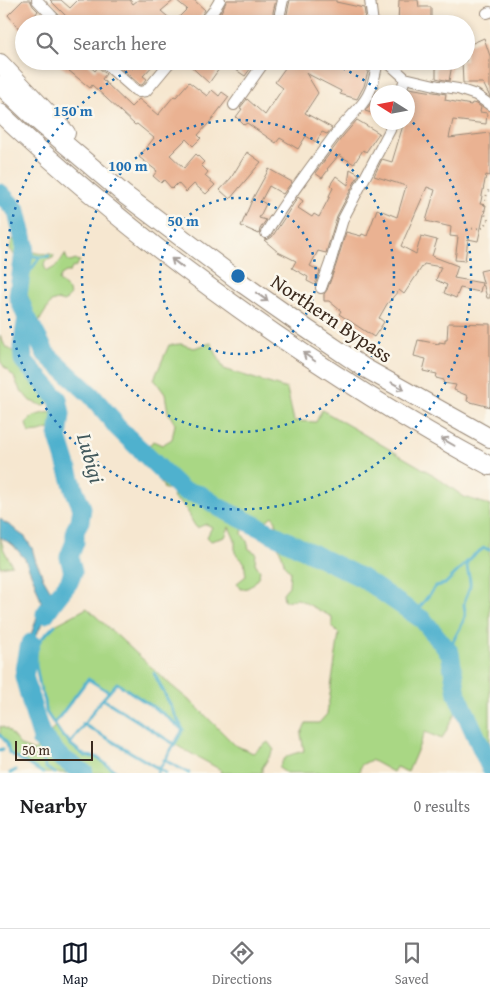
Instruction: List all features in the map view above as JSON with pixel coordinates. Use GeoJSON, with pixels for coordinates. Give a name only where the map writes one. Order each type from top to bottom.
{"type":"FeatureCollection","features":[{"type":"Feature","properties":{"kind":"highway"},"geometry":{"type":"LineString","coordinates":[[0,63],[125,195]]}},
{"type":"Feature","properties":{"kind":"highway","name":"Northern Bypass"},"geometry":{"type":"LineString","coordinates":[[0,85],[38,121],[125,195],[243,284],[363,367],[490,438]]}},
{"type":"Feature","properties":{"kind":"highway"},"geometry":{"type":"LineString","coordinates":[[0,113],[115,214]]}},
{"type":"Feature","properties":{"kind":"highway"},"geometry":{"type":"LineString","coordinates":[[0,123],[201,281],[319,364],[398,414],[490,466]]}},
{"type":"Feature","properties":{"kind":"street"},"geometry":{"type":"LineString","coordinates":[[37,0],[50,15]]}},
{"type":"Feature","properties":{"kind":"street"},"geometry":{"type":"LineString","coordinates":[[210,15],[220,0]]}},
{"type":"Feature","properties":{"kind":"street"},"geometry":{"type":"LineString","coordinates":[[280,15],[283,0]]}},
{"type":"Feature","properties":{"kind":"street"},"geometry":{"type":"LineString","coordinates":[[370,0],[372,15]]}},
{"type":"Feature","properties":{"kind":"street"},"geometry":{"type":"LineString","coordinates":[[112,70],[135,90],[143,92],[146,91],[164,70]]}},
{"type":"Feature","properties":{"kind":"street"},"geometry":{"type":"LineString","coordinates":[[234,105],[259,70]]}},
{"type":"Feature","properties":{"kind":"street"},"geometry":{"type":"LineString","coordinates":[[266,233],[290,195],[362,103],[372,84],[376,70]]}},
{"type":"Feature","properties":{"kind":"street"},"geometry":{"type":"LineString","coordinates":[[396,70],[405,78],[458,89],[476,95],[490,105]]}},
{"type":"Feature","properties":{"kind":"street"},"geometry":{"type":"LineString","coordinates":[[403,85],[405,78]]}},
{"type":"Feature","properties":{"kind":"street"},"geometry":{"type":"LineString","coordinates":[[321,288],[343,220],[390,130]]}},
{"type":"Feature","properties":{"kind":"path"},"geometry":{"type":"LineString","coordinates":[[467,229],[482,228],[488,220],[484,214],[486,195],[490,187]]}},
{"type":"Feature","properties":{"kind":"green space"},"geometry":{"type":"Polygon","coordinates":[[[15,239],[31,251],[54,255],[53,258],[45,261],[44,266],[47,271],[58,264],[65,254],[70,262],[80,261],[70,272],[61,275],[59,281],[69,290],[70,296],[64,302],[57,300],[51,302],[31,339],[25,346],[23,359],[42,375],[54,389],[51,400],[44,406],[30,401],[19,388],[14,377],[0,361],[0,335],[5,346],[14,352],[17,331],[24,323],[29,299],[25,290],[17,288],[19,267],[10,249],[12,240],[15,239]]]}},
{"type":"Feature","properties":{"kind":"green space"},"geometry":{"type":"Polygon","coordinates":[[[211,343],[224,369],[287,389],[294,421],[316,422],[322,410],[432,474],[464,497],[490,505],[490,767],[461,702],[442,739],[425,732],[408,772],[396,767],[393,772],[371,760],[361,765],[359,773],[286,773],[279,768],[286,758],[292,754],[304,751],[301,734],[306,723],[319,723],[327,714],[339,634],[332,627],[332,617],[298,599],[284,601],[283,593],[289,586],[290,571],[285,566],[277,544],[276,521],[272,516],[265,522],[267,539],[257,536],[260,524],[254,520],[243,526],[242,534],[247,541],[249,549],[256,553],[255,563],[260,571],[253,584],[247,588],[240,589],[237,583],[246,576],[244,562],[235,553],[235,540],[229,527],[225,537],[211,541],[207,537],[212,527],[206,524],[197,528],[184,506],[174,499],[171,489],[164,489],[161,482],[169,467],[148,447],[153,441],[162,445],[172,439],[175,424],[168,412],[165,394],[154,379],[169,345],[181,344],[194,348],[211,343]]]}},
{"type":"Feature","properties":{"kind":"green space"},"geometry":{"type":"Polygon","coordinates":[[[54,412],[65,416],[62,426],[29,433],[26,424],[31,418],[54,412]]]}},
{"type":"Feature","properties":{"kind":"green space"},"geometry":{"type":"Polygon","coordinates":[[[0,537],[4,550],[12,565],[0,567],[0,537]]]}},
{"type":"Feature","properties":{"kind":"green space"},"geometry":{"type":"Polygon","coordinates":[[[87,608],[196,706],[235,745],[253,753],[268,742],[274,750],[262,768],[262,773],[220,773],[221,770],[174,744],[183,729],[117,683],[109,692],[88,679],[54,724],[46,712],[36,665],[36,650],[41,639],[55,625],[87,608]]]}},
{"type":"Feature","properties":{"kind":"green space"},"geometry":{"type":"Polygon","coordinates":[[[0,726],[7,729],[21,746],[34,751],[55,726],[79,751],[86,756],[98,758],[118,773],[43,773],[9,753],[7,743],[0,735],[0,726]]]}},
{"type":"Feature","properties":{"kind":"water"},"geometry":{"type":"Polygon","coordinates":[[[80,504],[86,509],[85,517],[78,535],[79,543],[70,560],[66,559],[67,550],[70,545],[71,525],[78,514],[80,504]]]}},
{"type":"Feature","properties":{"kind":"water"},"geometry":{"type":"Polygon","coordinates":[[[0,518],[25,537],[32,548],[43,578],[58,600],[57,610],[44,619],[31,647],[26,666],[23,646],[29,640],[42,604],[25,559],[13,545],[0,537],[0,518]]]}},
{"type":"Feature","properties":{"kind":"building"},"geometry":{"type":"Polygon","coordinates":[[[23,0],[30,0],[38,11],[35,15],[15,15],[15,24],[8,15],[23,0]]]}},
{"type":"Feature","properties":{"kind":"building"},"geometry":{"type":"Polygon","coordinates":[[[50,0],[61,0],[70,8],[78,0],[130,0],[133,4],[138,0],[174,0],[161,11],[166,15],[65,15],[50,0]]]}},
{"type":"Feature","properties":{"kind":"building"},"geometry":{"type":"Polygon","coordinates":[[[176,0],[194,0],[205,10],[202,15],[181,15],[187,9],[176,0]]]}},
{"type":"Feature","properties":{"kind":"building"},"geometry":{"type":"Polygon","coordinates":[[[227,0],[276,0],[273,15],[220,14],[227,0]]]}},
{"type":"Feature","properties":{"kind":"building"},"geometry":{"type":"Polygon","coordinates":[[[290,0],[336,0],[336,2],[364,8],[365,14],[287,15],[290,0]]]}},
{"type":"Feature","properties":{"kind":"building"},"geometry":{"type":"Polygon","coordinates":[[[399,0],[418,0],[419,7],[431,7],[431,15],[398,15],[399,0]]]}},
{"type":"Feature","properties":{"kind":"building"},"geometry":{"type":"Polygon","coordinates":[[[484,38],[490,56],[490,97],[483,83],[463,83],[462,70],[475,70],[475,42],[484,38]]]}},
{"type":"Feature","properties":{"kind":"building"},"geometry":{"type":"Polygon","coordinates":[[[68,70],[101,70],[106,74],[102,79],[131,107],[139,99],[158,115],[189,82],[207,96],[212,90],[219,96],[222,92],[229,97],[198,135],[201,138],[193,146],[186,139],[170,155],[184,168],[196,154],[204,162],[201,165],[208,172],[205,176],[215,185],[206,194],[194,184],[186,192],[178,183],[172,189],[164,180],[161,183],[153,176],[157,171],[139,157],[154,138],[137,124],[135,125],[92,85],[90,88],[68,70]]]}},
{"type":"Feature","properties":{"kind":"building"},"geometry":{"type":"Polygon","coordinates":[[[123,70],[149,70],[143,76],[147,79],[140,85],[123,70]]]}},
{"type":"Feature","properties":{"kind":"building"},"geometry":{"type":"Polygon","coordinates":[[[195,70],[218,70],[209,83],[195,70]]]}},
{"type":"Feature","properties":{"kind":"building"},"geometry":{"type":"Polygon","coordinates":[[[236,70],[249,70],[245,76],[236,70]]]}},
{"type":"Feature","properties":{"kind":"building"},"geometry":{"type":"Polygon","coordinates":[[[284,70],[368,70],[364,86],[357,99],[340,94],[341,91],[306,73],[318,93],[305,113],[332,128],[327,134],[322,132],[316,142],[306,136],[298,149],[280,138],[276,143],[247,123],[244,125],[236,117],[247,99],[265,115],[283,88],[275,82],[284,70]]]}},
{"type":"Feature","properties":{"kind":"building"},"geometry":{"type":"Polygon","coordinates":[[[436,70],[451,70],[449,81],[436,78],[436,70]]]}},
{"type":"Feature","properties":{"kind":"building"},"geometry":{"type":"Polygon","coordinates":[[[415,89],[446,94],[445,100],[471,105],[472,103],[477,104],[481,107],[480,112],[487,113],[486,124],[453,120],[449,138],[490,133],[490,176],[486,175],[480,204],[486,205],[478,241],[468,239],[465,261],[455,260],[458,237],[450,236],[451,227],[426,221],[435,190],[427,187],[401,246],[416,254],[421,236],[437,240],[432,256],[458,266],[454,278],[482,283],[480,292],[460,288],[456,298],[444,293],[447,285],[436,280],[441,267],[424,264],[404,294],[399,290],[387,304],[379,318],[384,322],[374,337],[339,314],[341,311],[329,301],[324,301],[324,294],[336,265],[346,232],[367,236],[377,209],[397,217],[406,186],[374,176],[382,159],[392,162],[402,130],[415,130],[415,89]]]}},
{"type":"Feature","properties":{"kind":"building"},"geometry":{"type":"Polygon","coordinates":[[[370,104],[370,113],[365,111],[370,104]]]}},
{"type":"Feature","properties":{"kind":"building"},"geometry":{"type":"Polygon","coordinates":[[[357,120],[370,128],[370,130],[379,133],[366,152],[363,150],[354,164],[339,155],[322,178],[315,173],[357,120]]]}},
{"type":"Feature","properties":{"kind":"building"},"geometry":{"type":"Polygon","coordinates":[[[247,152],[261,162],[230,199],[220,190],[231,178],[247,152]]]}},
{"type":"Feature","properties":{"kind":"building"},"geometry":{"type":"Polygon","coordinates":[[[269,169],[292,182],[283,194],[269,186],[261,201],[266,204],[259,218],[266,220],[259,234],[241,226],[253,198],[269,169]]]}},
{"type":"Feature","properties":{"kind":"building"},"geometry":{"type":"Polygon","coordinates":[[[350,169],[359,174],[337,216],[326,253],[318,251],[310,266],[320,271],[315,285],[307,281],[308,277],[292,268],[296,261],[278,252],[264,240],[272,237],[298,197],[303,201],[298,208],[312,217],[314,214],[319,217],[333,188],[330,185],[336,176],[348,185],[350,169]]]}},
{"type":"Feature","properties":{"kind":"building"},"geometry":{"type":"Polygon","coordinates":[[[489,269],[490,298],[487,298],[480,271],[489,269]]]}},
{"type":"Feature","properties":{"kind":"building"},"geometry":{"type":"Polygon","coordinates":[[[448,323],[490,324],[490,407],[467,401],[468,396],[454,390],[456,385],[443,383],[444,380],[436,378],[437,374],[423,371],[426,359],[414,356],[418,340],[439,344],[439,342],[445,343],[445,340],[447,340],[448,323]]]}},
{"type":"Feature","properties":{"kind":"waterway"},"geometry":{"type":"LineString","coordinates":[[0,193],[17,211],[25,245],[18,296],[46,354],[91,395],[116,426],[183,491],[201,495],[220,508],[362,578],[423,620],[450,653],[457,694],[490,767]]}},
{"type":"Feature","properties":{"kind":"waterway"},"geometry":{"type":"LineString","coordinates":[[24,254],[39,257]]}},
{"type":"Feature","properties":{"kind":"waterway"},"geometry":{"type":"LineString","coordinates":[[20,286],[40,257],[49,256]]}},
{"type":"Feature","properties":{"kind":"waterway","name":"Lubigi"},"geometry":{"type":"LineString","coordinates":[[27,318],[22,347],[23,360],[58,399],[61,414],[58,437],[82,508],[80,521],[75,530],[75,542],[69,557],[73,572],[69,582],[45,614]]}},
{"type":"Feature","properties":{"kind":"waterway"},"geometry":{"type":"LineString","coordinates":[[420,617],[419,608],[436,586],[445,584],[474,555],[484,548],[490,550]]}},
{"type":"Feature","properties":{"kind":"waterway"},"geometry":{"type":"LineString","coordinates":[[450,653],[452,643],[465,616],[464,604],[470,586],[467,562]]}},
{"type":"Feature","properties":{"kind":"waterway"},"geometry":{"type":"LineString","coordinates":[[55,625],[41,639],[36,650],[36,665],[46,712],[70,744]]}},
{"type":"Feature","properties":{"kind":"waterway","name":"Lubigi"},"geometry":{"type":"LineString","coordinates":[[31,643],[24,676],[41,735],[60,757],[84,773]]}},
{"type":"Feature","properties":{"kind":"waterway"},"geometry":{"type":"LineString","coordinates":[[154,673],[183,730],[157,773]]}},
{"type":"Feature","properties":{"kind":"waterway"},"geometry":{"type":"LineString","coordinates":[[54,724],[88,679],[109,692]]}},
{"type":"Feature","properties":{"kind":"waterway"},"geometry":{"type":"LineString","coordinates":[[118,773],[96,757],[85,756],[70,744],[100,702],[117,683],[165,715],[183,730]]}},
{"type":"Feature","properties":{"kind":"waterway"},"geometry":{"type":"LineString","coordinates":[[103,699],[174,744]]}},
{"type":"Feature","properties":{"kind":"waterway"},"geometry":{"type":"LineString","coordinates":[[34,713],[35,732],[33,743],[38,747],[46,768],[55,773]]}},
{"type":"Feature","properties":{"kind":"waterway"},"geometry":{"type":"LineString","coordinates":[[83,724],[166,773]]}},
{"type":"Feature","properties":{"kind":"waterway"},"geometry":{"type":"LineString","coordinates":[[0,735],[7,743],[9,753],[43,773]]}},
{"type":"Feature","properties":{"kind":"waterway"},"geometry":{"type":"LineString","coordinates":[[38,747],[71,773]]}},
{"type":"Feature","properties":{"kind":"waterway"},"geometry":{"type":"LineString","coordinates":[[164,760],[189,773]]}},
{"type":"Feature","properties":{"kind":"waterway"},"geometry":{"type":"LineString","coordinates":[[10,773],[16,770]]}}]}
